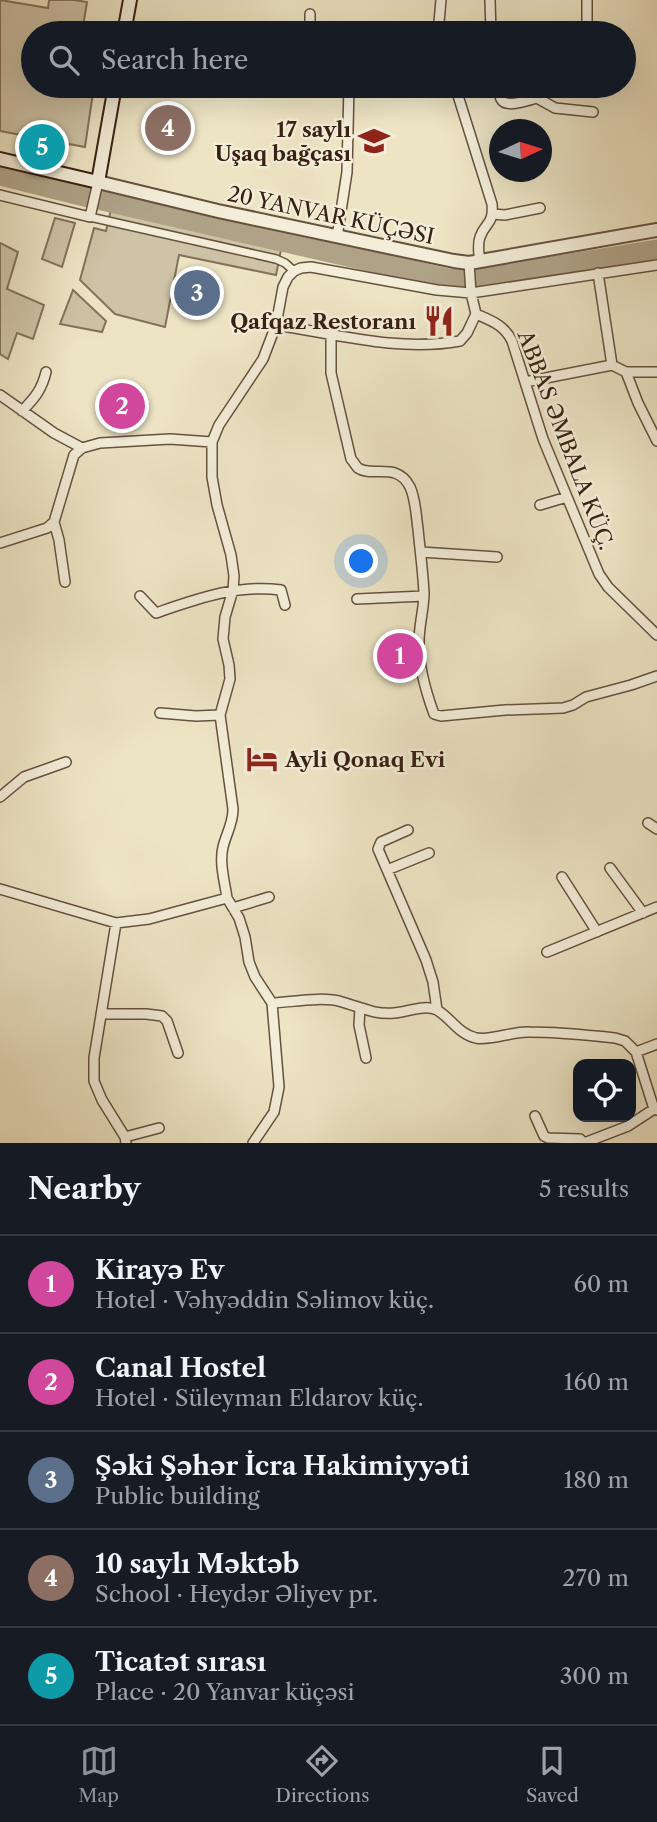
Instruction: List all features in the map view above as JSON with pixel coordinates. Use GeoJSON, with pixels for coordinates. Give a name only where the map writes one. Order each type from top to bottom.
{"type":"FeatureCollection","features":[{"type":"Feature","properties":{"kind":"street"},"geometry":{"type":"LineString","coordinates":[[126,21],[130,0]]}},
{"type":"Feature","properties":{"kind":"street"},"geometry":{"type":"LineString","coordinates":[[439,21],[441,0]]}},
{"type":"Feature","properties":{"kind":"street"},"geometry":{"type":"LineString","coordinates":[[490,0],[491,21]]}},
{"type":"Feature","properties":{"kind":"street"},"geometry":{"type":"LineString","coordinates":[[587,0],[587,21]]}},
{"type":"Feature","properties":{"kind":"street"},"geometry":{"type":"LineString","coordinates":[[310,14],[310,21]]}},
{"type":"Feature","properties":{"kind":"street"},"geometry":{"type":"LineString","coordinates":[[91,212],[112,98]]}},
{"type":"Feature","properties":{"kind":"street"},"geometry":{"type":"LineString","coordinates":[[337,237],[347,172],[349,98]]}},
{"type":"Feature","properties":{"kind":"street"},"geometry":{"type":"LineString","coordinates":[[276,324],[403,345],[460,341],[467,334],[477,314],[471,293],[474,262],[481,234],[490,224],[493,214],[459,98]]}},
{"type":"Feature","properties":{"kind":"street"},"geometry":{"type":"LineString","coordinates":[[501,98],[510,104],[537,98],[555,108],[593,112]]}},
{"type":"Feature","properties":{"kind":"street","name":"20 YANVAR KÜÇƏSI"},"geometry":{"type":"LineString","coordinates":[[0,159],[97,187],[454,261],[474,262],[657,230]]}},
{"type":"Feature","properties":{"kind":"street"},"geometry":{"type":"LineString","coordinates":[[0,195],[91,212],[276,259],[294,271]]}},
{"type":"Feature","properties":{"kind":"street"},"geometry":{"type":"LineString","coordinates":[[493,214],[505,215],[540,208]]}},
{"type":"Feature","properties":{"kind":"street"},"geometry":{"type":"LineString","coordinates":[[253,1143],[274,1112],[279,1087],[272,1003],[255,977],[249,962],[239,918],[228,898],[221,857],[233,820],[220,715],[230,679],[223,639],[234,576],[212,477],[212,442],[219,425],[263,359],[276,324],[283,287],[288,277],[301,268],[311,267],[471,293],[657,265]]}},
{"type":"Feature","properties":{"kind":"street"},"geometry":{"type":"LineString","coordinates":[[598,273],[612,365]]}},
{"type":"Feature","properties":{"kind":"street","name":"ABBAS ƏMBALA KÜÇ."},"geometry":{"type":"LineString","coordinates":[[477,314],[502,326],[508,332],[543,439],[599,574],[608,587],[657,635]]}},
{"type":"Feature","properties":{"kind":"street"},"geometry":{"type":"LineString","coordinates":[[331,334],[331,373],[351,459],[358,467],[366,470],[388,470],[401,477],[409,486],[421,552],[424,596],[420,657],[428,697],[435,714],[441,716],[563,708],[586,696],[657,676]]}},
{"type":"Feature","properties":{"kind":"street"},"geometry":{"type":"LineString","coordinates":[[525,382],[612,365],[626,372],[657,372]]}},
{"type":"Feature","properties":{"kind":"street"},"geometry":{"type":"LineString","coordinates":[[22,411],[38,395],[46,372]]}},
{"type":"Feature","properties":{"kind":"street"},"geometry":{"type":"LineString","coordinates":[[626,372],[657,441]]}},
{"type":"Feature","properties":{"kind":"street"},"geometry":{"type":"LineString","coordinates":[[0,395],[54,433],[82,448]]}},
{"type":"Feature","properties":{"kind":"street"},"geometry":{"type":"LineString","coordinates":[[65,582],[54,522],[74,455],[82,448],[100,443],[170,439],[212,442]]}},
{"type":"Feature","properties":{"kind":"street"},"geometry":{"type":"LineString","coordinates":[[540,505],[567,497]]}},
{"type":"Feature","properties":{"kind":"street"},"geometry":{"type":"LineString","coordinates":[[0,543],[47,528],[54,522]]}},
{"type":"Feature","properties":{"kind":"street"},"geometry":{"type":"LineString","coordinates":[[421,552],[496,557]]}},
{"type":"Feature","properties":{"kind":"street"},"geometry":{"type":"LineString","coordinates":[[140,596],[156,613],[205,596],[233,590],[281,590],[285,605]]}},
{"type":"Feature","properties":{"kind":"street"},"geometry":{"type":"LineString","coordinates":[[357,599],[424,596]]}},
{"type":"Feature","properties":{"kind":"street"},"geometry":{"type":"LineString","coordinates":[[160,713],[220,715]]}},
{"type":"Feature","properties":{"kind":"street"},"geometry":{"type":"LineString","coordinates":[[0,797],[24,777],[66,762]]}},
{"type":"Feature","properties":{"kind":"street"},"geometry":{"type":"LineString","coordinates":[[648,823],[657,829]]}},
{"type":"Feature","properties":{"kind":"street"},"geometry":{"type":"LineString","coordinates":[[408,830],[381,842],[378,849],[426,960],[433,982],[437,1010]]}},
{"type":"Feature","properties":{"kind":"street"},"geometry":{"type":"LineString","coordinates":[[387,870],[429,853]]}},
{"type":"Feature","properties":{"kind":"street"},"geometry":{"type":"LineString","coordinates":[[610,868],[643,913]]}},
{"type":"Feature","properties":{"kind":"street"},"geometry":{"type":"LineString","coordinates":[[562,877],[597,932]]}},
{"type":"Feature","properties":{"kind":"street"},"geometry":{"type":"LineString","coordinates":[[0,889],[116,923],[149,919],[228,898]]}},
{"type":"Feature","properties":{"kind":"street"},"geometry":{"type":"LineString","coordinates":[[233,908],[268,897]]}},
{"type":"Feature","properties":{"kind":"street"},"geometry":{"type":"LineString","coordinates":[[547,952],[657,907]]}},
{"type":"Feature","properties":{"kind":"street"},"geometry":{"type":"LineString","coordinates":[[116,923],[94,1058],[94,1081],[126,1140],[159,1128]]}},
{"type":"Feature","properties":{"kind":"street"},"geometry":{"type":"LineString","coordinates":[[272,1003],[341,1001],[381,1013],[428,1008],[437,1010],[453,1025],[476,1038],[528,1031],[615,1038],[625,1041],[636,1052],[656,1109],[628,1126],[584,1143],[580,1139],[544,1136],[535,1116]]}},
{"type":"Feature","properties":{"kind":"street"},"geometry":{"type":"LineString","coordinates":[[360,1008],[359,1025],[366,1058]]}},
{"type":"Feature","properties":{"kind":"street"},"geometry":{"type":"LineString","coordinates":[[101,1014],[162,1016],[167,1021],[178,1053]]}},
{"type":"Feature","properties":{"kind":"street"},"geometry":{"type":"LineString","coordinates":[[636,1052],[657,1044]]}},
{"type":"Feature","properties":{"kind":"shaded area"},"geometry":{"type":"Polygon","coordinates":[[[0,0],[48,8],[49,0],[87,2],[84,21],[21,21],[21,98],[92,98],[85,147],[0,131],[0,0]]]}},
{"type":"Feature","properties":{"kind":"shaded area"},"geometry":{"type":"Polygon","coordinates":[[[112,205],[282,245],[276,275],[179,255],[165,327],[115,314],[80,280],[94,228],[106,231],[112,205]]]}},
{"type":"Feature","properties":{"kind":"shaded area"},"geometry":{"type":"Polygon","coordinates":[[[55,218],[75,223],[62,267],[42,259],[55,218]]]}},
{"type":"Feature","properties":{"kind":"shaded area"},"geometry":{"type":"Polygon","coordinates":[[[0,243],[18,252],[7,289],[44,305],[33,339],[17,333],[8,359],[0,354],[0,243]]]}},
{"type":"Feature","properties":{"kind":"shaded area"},"geometry":{"type":"Polygon","coordinates":[[[73,290],[106,321],[102,332],[60,324],[73,290]]]}},
{"type":"Feature","properties":{"kind":"waterway"},"geometry":{"type":"LineString","coordinates":[[0,175],[448,279],[478,279],[657,250]]}},
{"type":"Feature","properties":{"kind":"place","name":"10 saylı Məktəb"},"geometry":{"type":"Point","coordinates":[168,128]}},
{"type":"Feature","properties":{"kind":"place","name":"17 saylı Uşaq bağçası"},"geometry":{"type":"Point","coordinates":[374,141]}},
{"type":"Feature","properties":{"kind":"place","name":"Ticatət sırası"},"geometry":{"type":"Point","coordinates":[42,147]}},
{"type":"Feature","properties":{"kind":"place","name":"Şəki Şəhər İcra Hakimiyyəti"},"geometry":{"type":"Point","coordinates":[197,293]}},
{"type":"Feature","properties":{"kind":"place","name":"Qafqaz Restoranı"},"geometry":{"type":"Point","coordinates":[439,321]}},
{"type":"Feature","properties":{"kind":"place","name":"Canal Hostel"},"geometry":{"type":"Point","coordinates":[122,406]}},
{"type":"Feature","properties":{"kind":"place","name":"Kirayə Ev"},"geometry":{"type":"Point","coordinates":[400,656]}},
{"type":"Feature","properties":{"kind":"place","name":"Ayli Qonaq Evi"},"geometry":{"type":"Point","coordinates":[262,759]}}]}
